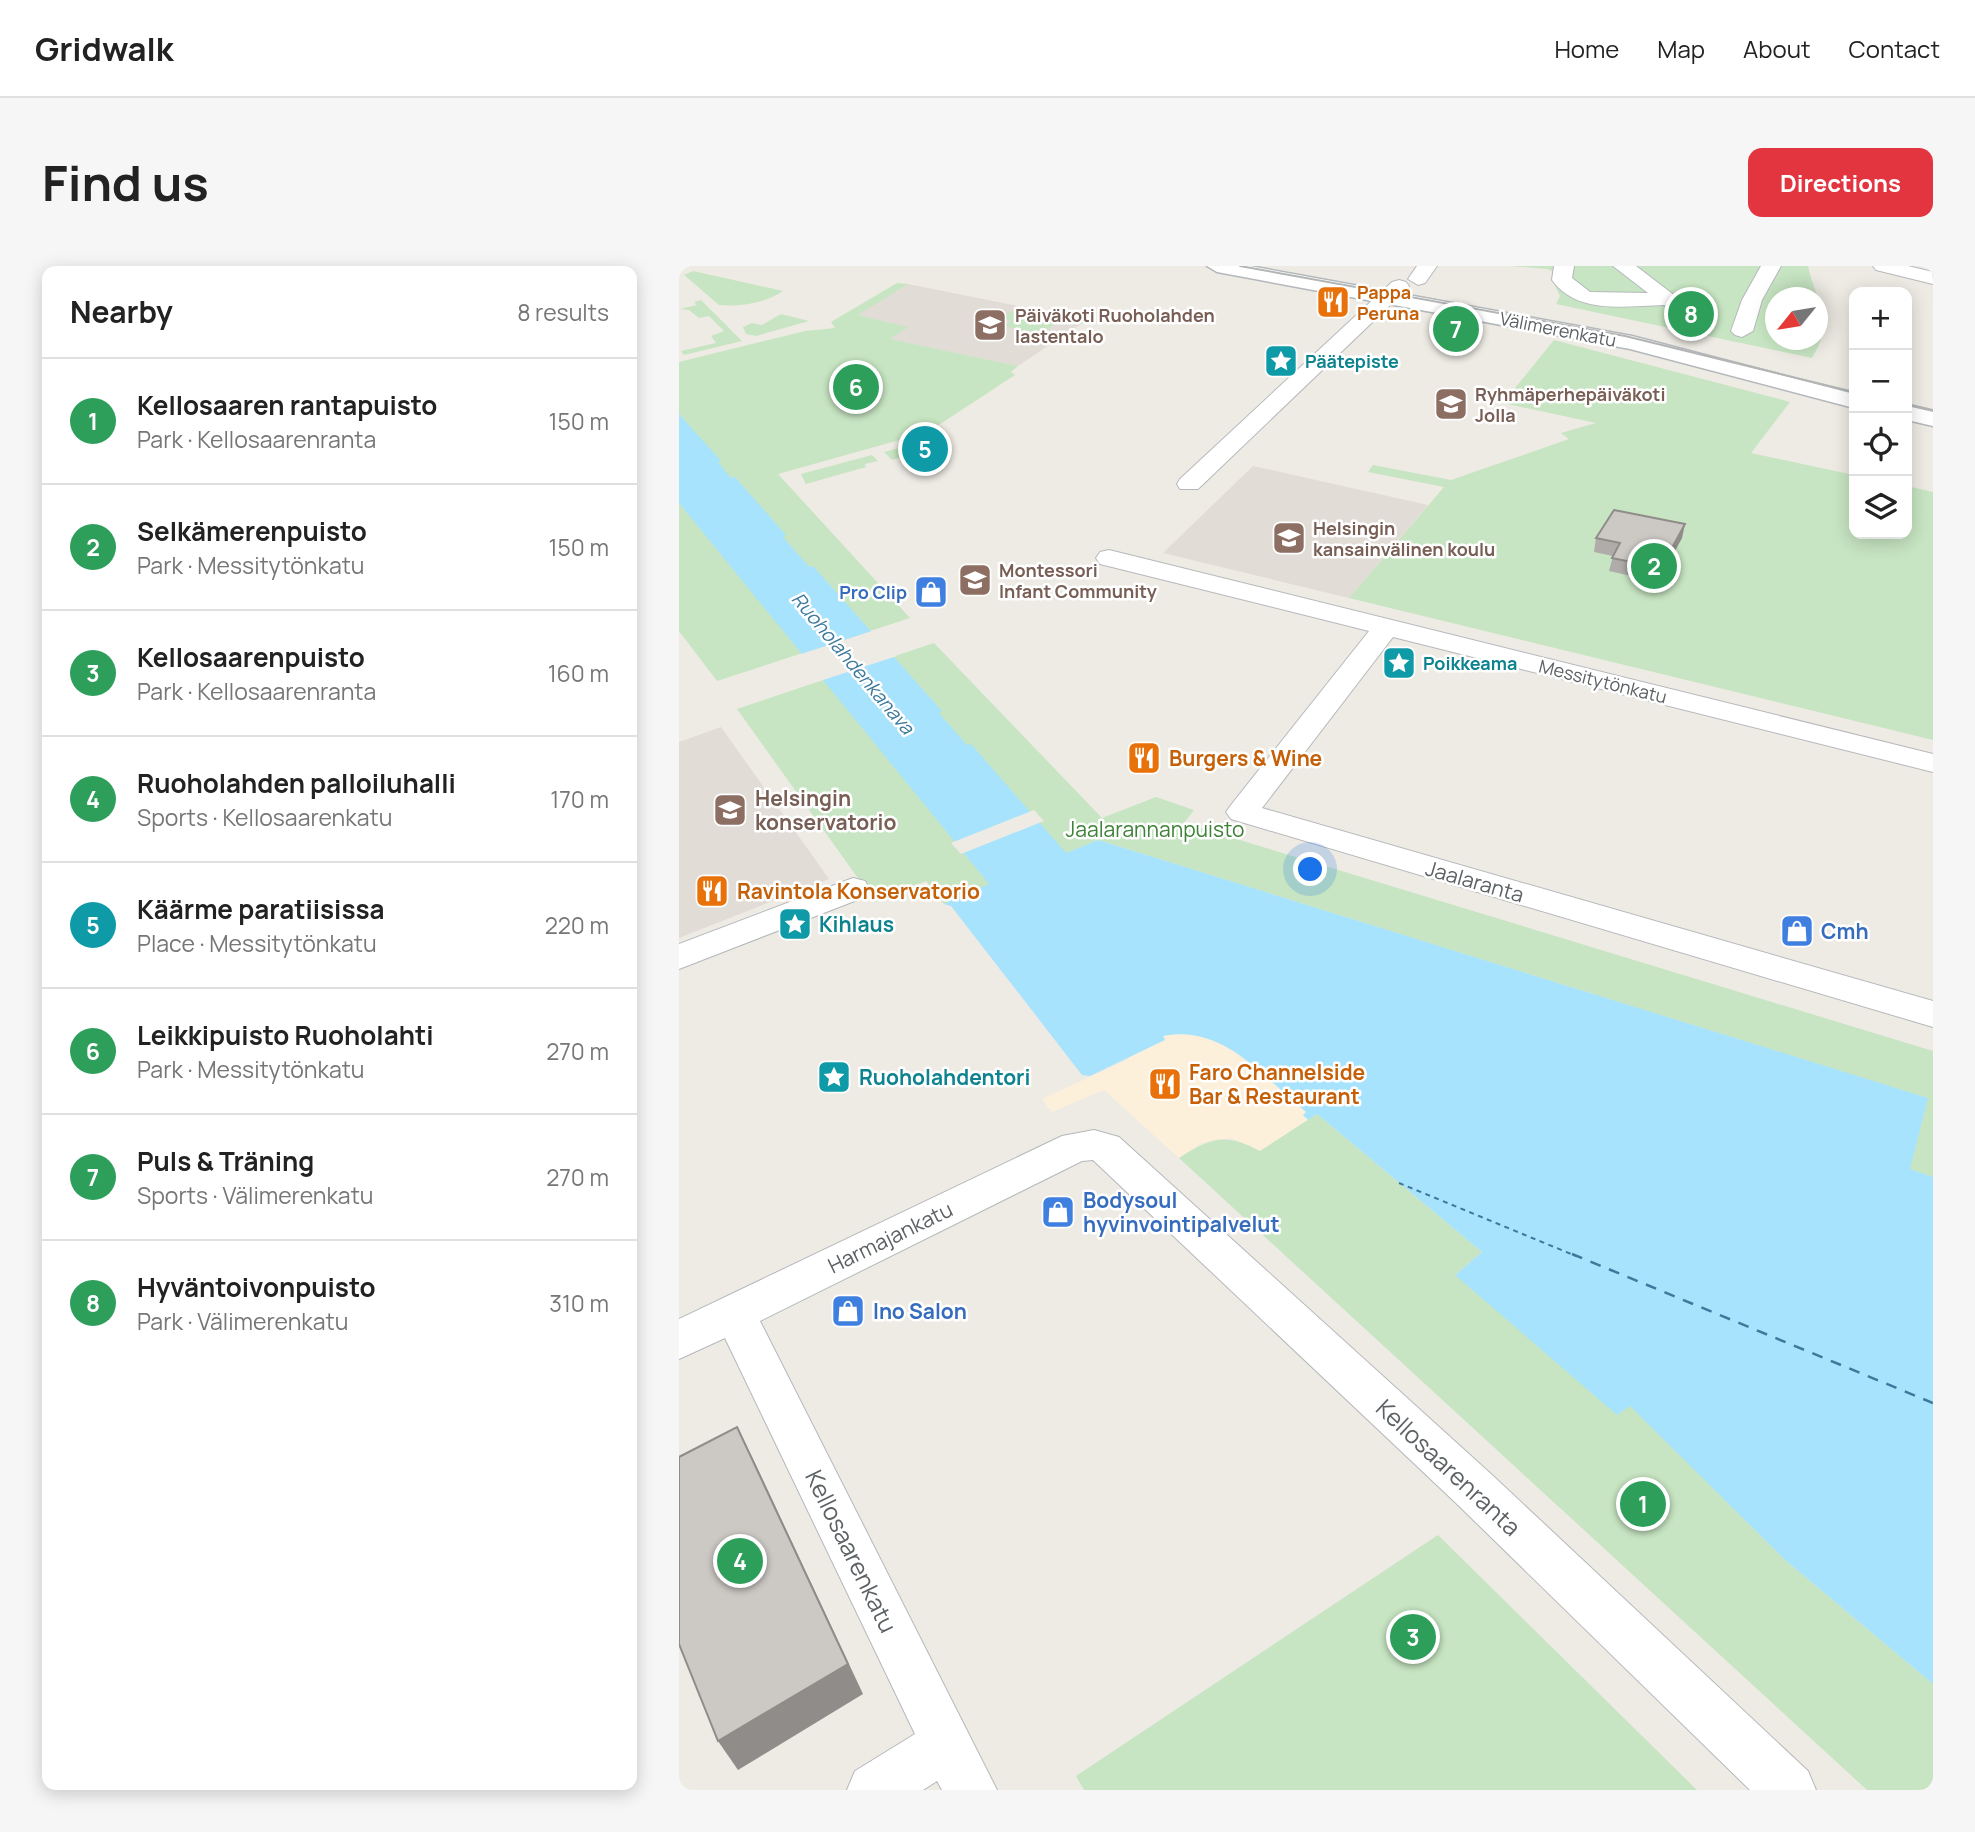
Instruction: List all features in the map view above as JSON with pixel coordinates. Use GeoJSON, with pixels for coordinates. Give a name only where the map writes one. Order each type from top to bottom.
{"type":"FeatureCollection","features":[{"type":"Feature","properties":{"kind":"street","name":"Välimerenkatu"},"geometry":{"type":"LineString","coordinates":[[1217,266],[1408,282],[1849,378]]}},
{"type":"Feature","properties":{"kind":"street"},"geometry":{"type":"LineString","coordinates":[[1285,266],[1408,282]]}},
{"type":"Feature","properties":{"kind":"street"},"geometry":{"type":"LineString","coordinates":[[1564,266],[1562,280],[1584,297],[1600,300],[1669,299]]}},
{"type":"Feature","properties":{"kind":"street"},"geometry":{"type":"LineString","coordinates":[[1623,266],[1675,304],[1674,308],[1650,314]]}},
{"type":"Feature","properties":{"kind":"street"},"geometry":{"type":"LineString","coordinates":[[1742,331],[1752,300],[1771,266]]}},
{"type":"Feature","properties":{"kind":"street"},"geometry":{"type":"LineString","coordinates":[[1883,266],[1933,278]]}},
{"type":"Feature","properties":{"kind":"street","name":"Välimerenkatu"},"geometry":{"type":"LineString","coordinates":[[1408,282],[1849,400]]}},
{"type":"Feature","properties":{"kind":"street"},"geometry":{"type":"LineString","coordinates":[[1189,484],[1408,282]]}},
{"type":"Feature","properties":{"kind":"street"},"geometry":{"type":"LineString","coordinates":[[1912,392],[1933,397]]}},
{"type":"Feature","properties":{"kind":"street"},"geometry":{"type":"LineString","coordinates":[[1912,414],[1933,419]]}},
{"type":"Feature","properties":{"kind":"street","name":"Messitytönkatu"},"geometry":{"type":"LineString","coordinates":[[1109,558],[1933,763]]}},
{"type":"Feature","properties":{"kind":"street","name":"Jaalaranta"},"geometry":{"type":"LineString","coordinates":[[1386,628],[1242,812],[1933,1014]]}},
{"type":"Feature","properties":{"kind":"street"},"geometry":{"type":"LineString","coordinates":[[679,957],[853,889]]}},
{"type":"Feature","properties":{"kind":"street","name":"Harmajankatu"},"geometry":{"type":"LineString","coordinates":[[679,1340],[1076,1147],[1094,1145],[1105,1149]]}},
{"type":"Feature","properties":{"kind":"street","name":"Kellosaarenranta"},"geometry":{"type":"LineString","coordinates":[[1105,1149],[1474,1489],[1789,1790]]}},
{"type":"Feature","properties":{"kind":"street","name":"Kellosaarenkatu"},"geometry":{"type":"LineString","coordinates":[[734,1313],[970,1790]]}},
{"type":"Feature","properties":{"kind":"street"},"geometry":{"type":"LineString","coordinates":[[874,1790],[947,1744]]}},
{"type":"Feature","properties":{"kind":"shaded area","name":"Päiväkoti Ruoholahden lastentalo"},"geometry":{"type":"Polygon","coordinates":[[[908,284],[1087,320],[1018,366],[889,339],[907,327],[857,315],[908,284]]]}},
{"type":"Feature","properties":{"kind":"shaded area","name":"Helsingin kansainvälinen koulu"},"geometry":{"type":"Polygon","coordinates":[[[1253,466],[1428,505],[1349,598],[1163,553],[1253,466]]]}},
{"type":"Feature","properties":{"kind":"shaded area","name":"Helsingin konservatorio"},"geometry":{"type":"Polygon","coordinates":[[[721,727],[829,879],[679,938],[679,742],[721,727]]]}},
{"type":"Feature","properties":{"kind":"shaded area"},"geometry":{"type":"Polygon","coordinates":[[[1199,1034],[1227,1046],[1307,1112],[1303,1115],[1308,1120],[1260,1151],[1231,1138],[1202,1143],[1179,1158],[1104,1090],[1052,1112],[1042,1099],[1129,1059],[1128,1056],[1165,1040],[1163,1036],[1199,1034]]]}},
{"type":"Feature","properties":{"kind":"green space"},"geometry":{"type":"Polygon","coordinates":[[[1510,266],[1808,266],[1814,287],[1765,287],[1765,348],[1556,304],[1560,296],[1554,284],[1555,273],[1548,269],[1510,266]]]}},
{"type":"Feature","properties":{"kind":"green space"},"geometry":{"type":"Polygon","coordinates":[[[693,271],[783,291],[769,299],[752,303],[719,305],[684,275],[693,271]]]}},
{"type":"Feature","properties":{"kind":"green space"},"geometry":{"type":"Polygon","coordinates":[[[897,283],[908,284],[858,315],[908,327],[890,339],[1018,366],[1011,372],[1015,375],[928,432],[778,474],[910,618],[717,681],[679,631],[679,362],[805,331],[835,328],[831,322],[897,283]]]}},
{"type":"Feature","properties":{"kind":"green space"},"geometry":{"type":"Polygon","coordinates":[[[701,300],[742,341],[684,355],[681,351],[716,343],[711,336],[724,331],[709,316],[699,318],[689,310],[680,309],[697,305],[694,302],[701,300]]]}},
{"type":"Feature","properties":{"kind":"green space"},"geometry":{"type":"Polygon","coordinates":[[[1018,307],[1087,320],[1081,324],[1058,321],[1042,334],[1004,326],[1011,321],[1001,318],[1018,307]]]}},
{"type":"Feature","properties":{"kind":"green space"},"geometry":{"type":"Polygon","coordinates":[[[781,314],[809,321],[756,336],[746,334],[743,327],[752,323],[762,325],[781,314]]]}},
{"type":"Feature","properties":{"kind":"green space"},"geometry":{"type":"Polygon","coordinates":[[[1554,340],[1790,402],[1751,453],[1849,474],[1849,539],[1912,539],[1912,487],[1933,492],[1933,740],[1349,598],[1444,487],[1368,472],[1373,465],[1451,480],[1569,439],[1561,433],[1596,423],[1503,403],[1554,340]]]}},
{"type":"Feature","properties":{"kind":"green space"},"geometry":{"type":"Polygon","coordinates":[[[1774,350],[1816,350],[1812,358],[1774,350]]]}},
{"type":"Feature","properties":{"kind":"green space"},"geometry":{"type":"Polygon","coordinates":[[[925,441],[945,445],[892,460],[884,452],[925,441]]]}},
{"type":"Feature","properties":{"kind":"green space"},"geometry":{"type":"Polygon","coordinates":[[[872,455],[878,461],[865,464],[866,467],[806,484],[801,474],[872,455]]]}},
{"type":"Feature","properties":{"kind":"green space","name":"Jaalarannanpuisto"},"geometry":{"type":"Polygon","coordinates":[[[934,643],[1102,818],[1156,797],[1194,810],[1184,823],[1933,1051],[1933,1177],[1909,1169],[1927,1098],[1098,840],[944,904],[926,881],[875,902],[737,709],[934,643]]]}},
{"type":"Feature","properties":{"kind":"green space"},"geometry":{"type":"Polygon","coordinates":[[[1317,1114],[1482,1252],[1456,1274],[1630,1405],[1785,1560],[1933,1684],[1933,1790],[1867,1790],[1179,1158],[1219,1140],[1237,1142],[1260,1151],[1317,1114]]]}},
{"type":"Feature","properties":{"kind":"green space"},"geometry":{"type":"Polygon","coordinates":[[[1438,1535],[1697,1790],[1084,1790],[1076,1776],[1438,1535]]]}},
{"type":"Feature","properties":{"kind":"water","name":"Ruoholahdenkanava"},"geometry":{"type":"Polygon","coordinates":[[[679,414],[721,461],[718,462],[731,478],[735,477],[786,535],[783,537],[809,567],[813,566],[942,711],[939,713],[967,745],[971,744],[1066,853],[1098,840],[1928,1098],[1910,1169],[1933,1177],[1933,1684],[1785,1560],[1630,1406],[1617,1415],[1455,1275],[1482,1252],[1317,1114],[1308,1120],[1303,1115],[1306,1112],[1241,1056],[1205,1038],[1185,1034],[1163,1036],[1165,1040],[1090,1076],[1082,1075],[951,906],[944,904],[989,884],[679,503],[679,414]]]}},
{"type":"Feature","properties":{"kind":"pier"},"geometry":{"type":"Polygon","coordinates":[[[875,630],[897,656],[820,681],[798,655],[875,630]]]}},
{"type":"Feature","properties":{"kind":"pier"},"geometry":{"type":"Polygon","coordinates":[[[1034,810],[1044,821],[961,854],[951,843],[1034,810]]]}},
{"type":"Feature","properties":{"kind":"building"},"geometry":{"type":"Polygon","coordinates":[[[1614,510],[1685,524],[1661,568],[1612,558],[1620,543],[1596,538],[1614,510]]]}},
{"type":"Feature","properties":{"kind":"building"},"geometry":{"type":"Polygon","coordinates":[[[737,1427],[848,1664],[718,1741],[679,1644],[679,1457],[737,1427]]]}},
{"type":"Feature","properties":{"kind":"ferry route"},"geometry":{"type":"LineString","coordinates":[[1399,1183],[1576,1256]]}},
{"type":"Feature","properties":{"kind":"ferry route"},"geometry":{"type":"LineString","coordinates":[[1572,1254],[1933,1403]]}},
{"type":"Feature","properties":{"kind":"tram line"},"geometry":{"type":"LineString","coordinates":[[1240,266],[1625,336],[1849,391]]}},
{"type":"Feature","properties":{"kind":"tram line"},"geometry":{"type":"LineString","coordinates":[[1912,405],[1933,410]]}},
{"type":"Feature","properties":{"kind":"place","name":"Pappa Peruna"},"geometry":{"type":"Point","coordinates":[1333,302]}},
{"type":"Feature","properties":{"kind":"place","name":"Hyväntoivonpuisto"},"geometry":{"type":"Point","coordinates":[1691,314]}},
{"type":"Feature","properties":{"kind":"place","name":"Päiväkoti Ruoholahden lastentalo"},"geometry":{"type":"Point","coordinates":[990,325]}},
{"type":"Feature","properties":{"kind":"place","name":"Puls & Träning"},"geometry":{"type":"Point","coordinates":[1456,329]}},
{"type":"Feature","properties":{"kind":"place","name":"Päätepiste"},"geometry":{"type":"Point","coordinates":[1281,361]}},
{"type":"Feature","properties":{"kind":"place","name":"Leikkipuisto Ruoholahti"},"geometry":{"type":"Point","coordinates":[856,387]}},
{"type":"Feature","properties":{"kind":"place","name":"Ryhmäperhepäiväkoti Jolla"},"geometry":{"type":"Point","coordinates":[1451,404]}},
{"type":"Feature","properties":{"kind":"place","name":"Käärme paratiisissa"},"geometry":{"type":"Point","coordinates":[925,449]}},
{"type":"Feature","properties":{"kind":"place","name":"Helsingin kansainvälinen koulu"},"geometry":{"type":"Point","coordinates":[1289,538]}},
{"type":"Feature","properties":{"kind":"place","name":"Selkämerenpuisto"},"geometry":{"type":"Point","coordinates":[1654,566]}},
{"type":"Feature","properties":{"kind":"place","name":"Montessori Infant Community"},"geometry":{"type":"Point","coordinates":[975,580]}},
{"type":"Feature","properties":{"kind":"place","name":"Pro Clip"},"geometry":{"type":"Point","coordinates":[931,592]}},
{"type":"Feature","properties":{"kind":"place","name":"Poikkeama"},"geometry":{"type":"Point","coordinates":[1399,663]}},
{"type":"Feature","properties":{"kind":"place","name":"Burgers & Wine"},"geometry":{"type":"Point","coordinates":[1144,758]}},
{"type":"Feature","properties":{"kind":"place","name":"Helsingin konservatorio"},"geometry":{"type":"Point","coordinates":[730,810]}},
{"type":"Feature","properties":{"kind":"place","name":"Ravintola Konservatorio"},"geometry":{"type":"Point","coordinates":[712,891]}},
{"type":"Feature","properties":{"kind":"place","name":"Kihlaus"},"geometry":{"type":"Point","coordinates":[795,924]}},
{"type":"Feature","properties":{"kind":"place","name":"Cmh"},"geometry":{"type":"Point","coordinates":[1797,931]}},
{"type":"Feature","properties":{"kind":"place","name":"Ruoholahdentori"},"geometry":{"type":"Point","coordinates":[834,1077]}},
{"type":"Feature","properties":{"kind":"place","name":"Faro Channelside Bar & Restaurant"},"geometry":{"type":"Point","coordinates":[1165,1084]}},
{"type":"Feature","properties":{"kind":"place","name":"Bodysoul hyvinvointipalvelut"},"geometry":{"type":"Point","coordinates":[1058,1212]}},
{"type":"Feature","properties":{"kind":"place","name":"Ino Salon"},"geometry":{"type":"Point","coordinates":[848,1311]}},
{"type":"Feature","properties":{"kind":"place","name":"Kellosaaren rantapuisto"},"geometry":{"type":"Point","coordinates":[1643,1504]}},
{"type":"Feature","properties":{"kind":"place","name":"Ruoholahden palloiluhalli"},"geometry":{"type":"Point","coordinates":[740,1561]}},
{"type":"Feature","properties":{"kind":"place","name":"Kellosaarenpuisto"},"geometry":{"type":"Point","coordinates":[1413,1637]}}]}
